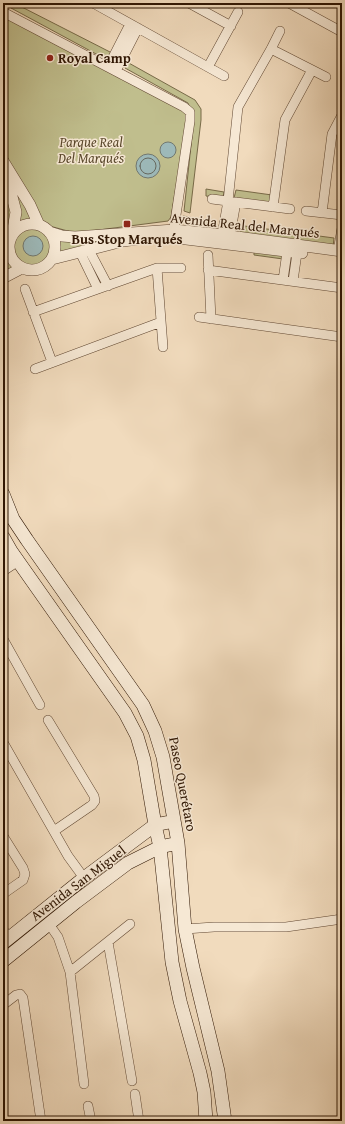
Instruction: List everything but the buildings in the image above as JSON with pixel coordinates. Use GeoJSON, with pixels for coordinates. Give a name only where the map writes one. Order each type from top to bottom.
{"type":"FeatureCollection","features":[{"type":"Feature","properties":{"kind":"main road","name":"Paseo Querétaro"},"geometry":{"type":"LineString","coordinates":[[3,494],[13,519],[143,705],[155,731],[164,757],[178,843],[185,929],[218,1071],[224,1121]]}},
{"type":"Feature","properties":{"kind":"main road"},"geometry":{"type":"LineString","coordinates":[[3,537],[11,556],[125,713],[137,736],[144,760],[160,847],[172,962],[180,1001],[202,1080],[206,1121]]}},
{"type":"Feature","properties":{"kind":"main road","name":"Avenida San Miguel"},"geometry":{"type":"LineString","coordinates":[[5,937],[155,825],[174,821]]}},
{"type":"Feature","properties":{"kind":"main road","name":"Avenida San Miguel"},"geometry":{"type":"LineString","coordinates":[[3,961],[128,863],[160,847],[178,843]]}},
{"type":"Feature","properties":{"kind":"street"},"geometry":{"type":"LineString","coordinates":[[93,3],[224,76]]}},
{"type":"Feature","properties":{"kind":"street"},"geometry":{"type":"LineString","coordinates":[[189,3],[231,26]]}},
{"type":"Feature","properties":{"kind":"street"},"geometry":{"type":"LineString","coordinates":[[289,3],[342,32]]}},
{"type":"Feature","properties":{"kind":"street"},"geometry":{"type":"LineString","coordinates":[[3,12],[184,107],[190,112],[190,121],[173,233]]}},
{"type":"Feature","properties":{"kind":"street"},"geometry":{"type":"LineString","coordinates":[[208,67],[238,12]]}},
{"type":"Feature","properties":{"kind":"street"},"geometry":{"type":"LineString","coordinates":[[112,69],[130,24]]}},
{"type":"Feature","properties":{"kind":"street"},"geometry":{"type":"LineString","coordinates":[[112,69],[138,28]]}},
{"type":"Feature","properties":{"kind":"street"},"geometry":{"type":"LineString","coordinates":[[226,236],[232,202],[238,107],[280,31]]}},
{"type":"Feature","properties":{"kind":"street"},"geometry":{"type":"LineString","coordinates":[[271,49],[326,78]]}},
{"type":"Feature","properties":{"kind":"street"},"geometry":{"type":"LineString","coordinates":[[274,207],[285,120],[312,70]]}},
{"type":"Feature","properties":{"kind":"street"},"geometry":{"type":"LineString","coordinates":[[322,213],[332,134],[342,115]]}},
{"type":"Feature","properties":{"kind":"street"},"geometry":{"type":"LineString","coordinates":[[3,161],[30,205],[39,225]]}},
{"type":"Feature","properties":{"kind":"street"},"geometry":{"type":"LineString","coordinates":[[3,180],[11,193],[16,212],[8,242],[11,257],[16,264],[22,268],[33,270],[44,267],[52,259],[56,247],[49,232],[39,225],[28,224],[19,228],[8,242]]}},
{"type":"Feature","properties":{"kind":"street"},"geometry":{"type":"LineString","coordinates":[[212,199],[290,209]]}},
{"type":"Feature","properties":{"kind":"street"},"geometry":{"type":"LineString","coordinates":[[306,211],[342,215]]}},
{"type":"Feature","properties":{"kind":"street"},"geometry":{"type":"LineString","coordinates":[[341,253],[342,228]]}},
{"type":"Feature","properties":{"kind":"street","name":"Avenida Real del Marqués"},"geometry":{"type":"LineString","coordinates":[[49,232],[62,236],[75,237],[112,233],[173,233],[226,236],[341,253]]}},
{"type":"Feature","properties":{"kind":"street","name":"Avenida Real del Marqués"},"geometry":{"type":"LineString","coordinates":[[52,259],[123,241],[173,233],[292,252],[341,253]]}},
{"type":"Feature","properties":{"kind":"street"},"geometry":{"type":"LineString","coordinates":[[85,251],[108,286]]}},
{"type":"Feature","properties":{"kind":"street"},"geometry":{"type":"LineString","coordinates":[[85,251],[98,289]]}},
{"type":"Feature","properties":{"kind":"street"},"geometry":{"type":"LineString","coordinates":[[283,280],[292,252]]}},
{"type":"Feature","properties":{"kind":"street"},"geometry":{"type":"LineString","coordinates":[[292,252],[293,281]]}},
{"type":"Feature","properties":{"kind":"street"},"geometry":{"type":"LineString","coordinates":[[208,255],[211,319]]}},
{"type":"Feature","properties":{"kind":"street"},"geometry":{"type":"LineString","coordinates":[[3,278],[22,268]]}},
{"type":"Feature","properties":{"kind":"street"},"geometry":{"type":"LineString","coordinates":[[157,268],[163,348]]}},
{"type":"Feature","properties":{"kind":"street"},"geometry":{"type":"LineString","coordinates":[[33,312],[157,268],[181,268]]}},
{"type":"Feature","properties":{"kind":"street"},"geometry":{"type":"LineString","coordinates":[[208,270],[342,288]]}},
{"type":"Feature","properties":{"kind":"street"},"geometry":{"type":"LineString","coordinates":[[25,289],[52,362]]}},
{"type":"Feature","properties":{"kind":"street"},"geometry":{"type":"LineString","coordinates":[[199,317],[342,337]]}},
{"type":"Feature","properties":{"kind":"street"},"geometry":{"type":"LineString","coordinates":[[35,369],[161,322]]}},
{"type":"Feature","properties":{"kind":"street"},"geometry":{"type":"LineString","coordinates":[[3,570],[11,556]]}},
{"type":"Feature","properties":{"kind":"street"},"geometry":{"type":"LineString","coordinates":[[3,639],[40,705]]}},
{"type":"Feature","properties":{"kind":"street"},"geometry":{"type":"LineString","coordinates":[[48,720],[94,796],[95,801],[92,805],[54,831]]}},
{"type":"Feature","properties":{"kind":"street"},"geometry":{"type":"LineString","coordinates":[[4,744],[68,856],[84,878]]}},
{"type":"Feature","properties":{"kind":"street"},"geometry":{"type":"LineString","coordinates":[[3,836],[24,868],[25,874],[23,880],[3,894]]}},
{"type":"Feature","properties":{"kind":"street"},"geometry":{"type":"LineString","coordinates":[[185,929],[214,927],[286,927],[342,920]]}},
{"type":"Feature","properties":{"kind":"street"},"geometry":{"type":"LineString","coordinates":[[49,924],[58,936],[70,972],[84,1084]]}},
{"type":"Feature","properties":{"kind":"street"},"geometry":{"type":"LineString","coordinates":[[70,972],[130,924]]}},
{"type":"Feature","properties":{"kind":"street"},"geometry":{"type":"LineString","coordinates":[[108,942],[132,1081]]}},
{"type":"Feature","properties":{"kind":"street"},"geometry":{"type":"LineString","coordinates":[[3,1005],[16,995],[20,994],[23,998],[41,1121]]}},
{"type":"Feature","properties":{"kind":"street"},"geometry":{"type":"LineString","coordinates":[[134,1094],[139,1121]]}},
{"type":"Feature","properties":{"kind":"street"},"geometry":{"type":"LineString","coordinates":[[88,1106],[91,1121]]}},
{"type":"Feature","properties":{"kind":"green space"},"geometry":{"type":"Polygon","coordinates":[[[14,3],[112,53],[109,61],[11,8],[14,3]]]}},
{"type":"Feature","properties":{"kind":"green space","name":"Parque Real Del Marqués"},"geometry":{"type":"Polygon","coordinates":[[[3,12],[189,112],[171,217],[168,221],[75,233],[46,225],[30,205],[3,159],[3,12]]]}},
{"type":"Feature","properties":{"kind":"green space"},"geometry":{"type":"Polygon","coordinates":[[[127,62],[195,100],[201,109],[190,213],[184,211],[194,117],[188,103],[125,68],[127,62]]]}},
{"type":"Feature","properties":{"kind":"green space"},"geometry":{"type":"Polygon","coordinates":[[[3,162],[37,223],[29,223],[19,227],[17,212],[3,177],[3,162]]]}},
{"type":"Feature","properties":{"kind":"green space"},"geometry":{"type":"Polygon","coordinates":[[[206,189],[224,192],[223,198],[206,196],[206,189]]]}},
{"type":"Feature","properties":{"kind":"green space"},"geometry":{"type":"Polygon","coordinates":[[[236,190],[272,195],[272,204],[234,198],[236,190]]]}},
{"type":"Feature","properties":{"kind":"green space"},"geometry":{"type":"Polygon","coordinates":[[[11,193],[11,235],[9,242],[6,244],[3,237],[5,205],[3,197],[11,193]]]}},
{"type":"Feature","properties":{"kind":"green space"},"geometry":{"type":"Polygon","coordinates":[[[183,216],[215,222],[214,227],[182,221],[183,216]]]}},
{"type":"Feature","properties":{"kind":"green space"},"geometry":{"type":"Polygon","coordinates":[[[237,225],[334,238],[333,247],[236,235],[237,225]]]}},
{"type":"Feature","properties":{"kind":"green space"},"geometry":{"type":"Polygon","coordinates":[[[28,226],[36,226],[43,229],[49,235],[52,246],[49,257],[43,263],[36,266],[28,266],[21,263],[15,257],[12,250],[12,242],[15,235],[21,229],[28,226]]]}},
{"type":"Feature","properties":{"kind":"green space"},"geometry":{"type":"Polygon","coordinates":[[[171,231],[171,236],[132,237],[58,255],[60,249],[58,238],[171,231]]]}},
{"type":"Feature","properties":{"kind":"green space"},"geometry":{"type":"Polygon","coordinates":[[[7,249],[10,260],[18,269],[3,277],[3,253],[7,249]]]}},
{"type":"Feature","properties":{"kind":"green space"},"geometry":{"type":"Polygon","coordinates":[[[254,249],[284,254],[283,259],[254,255],[254,249]]]}},
{"type":"Feature","properties":{"kind":"water"},"geometry":{"type":"Polygon","coordinates":[[[168,142],[175,147],[176,150],[171,157],[168,158],[161,153],[160,150],[165,143],[168,142]]]}},
{"type":"Feature","properties":{"kind":"water"},"geometry":{"type":"Polygon","coordinates":[[[148,154],[153,155],[159,161],[159,171],[153,177],[148,178],[143,177],[137,171],[136,166],[137,161],[143,155],[148,154]]]}},
{"type":"Feature","properties":{"kind":"water"},"geometry":{"type":"Polygon","coordinates":[[[33,236],[40,239],[43,246],[40,253],[33,256],[26,253],[23,246],[26,239],[33,236]]]}},
{"type":"Feature","properties":{"kind":"place","name":"Royal Camp"},"geometry":{"type":"Point","coordinates":[50,58]}},
{"type":"Feature","properties":{"kind":"place","name":"Bus Stop Marqués"},"geometry":{"type":"Point","coordinates":[127,224]}}]}
